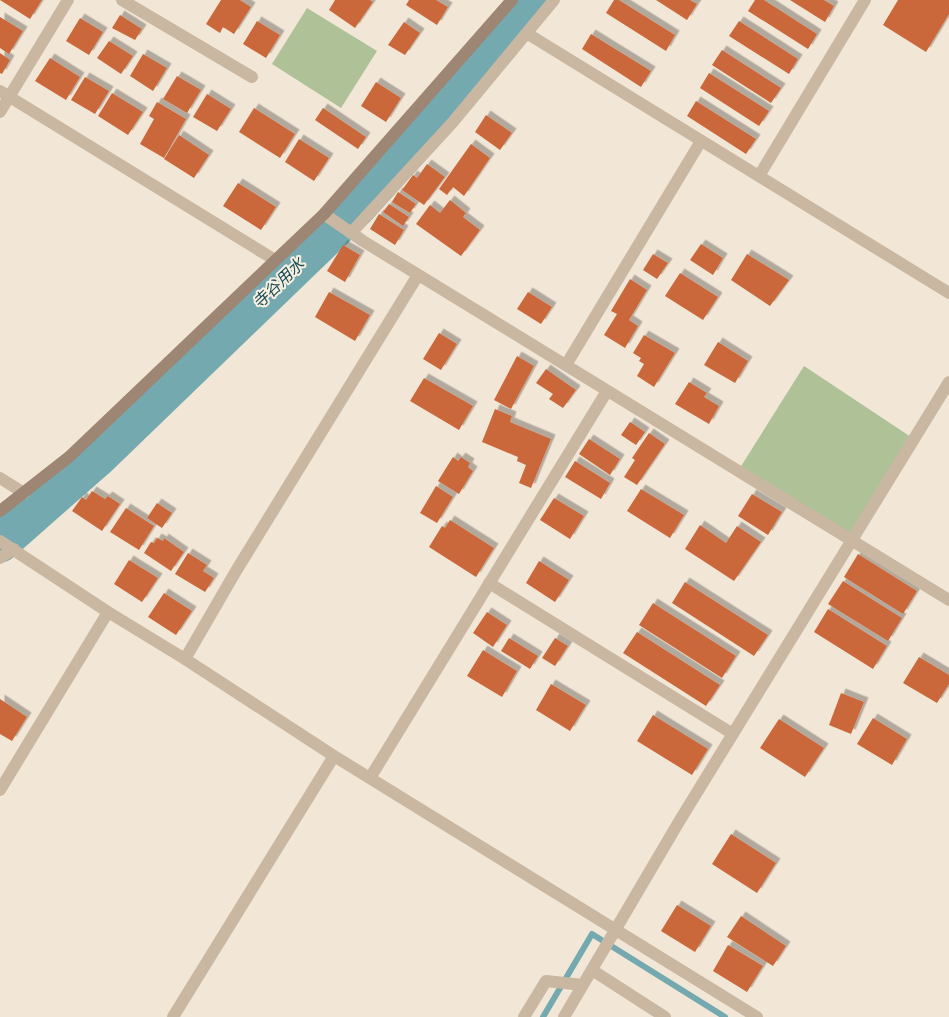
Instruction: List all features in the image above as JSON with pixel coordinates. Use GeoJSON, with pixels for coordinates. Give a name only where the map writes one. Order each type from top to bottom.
{"type":"FeatureCollection","features":[{"type":"Feature","properties":{"kind":"street"},"geometry":{"type":"LineString","coordinates":[[0,112],[5,94],[68,0]]}},
{"type":"Feature","properties":{"kind":"street"},"geometry":{"type":"LineString","coordinates":[[122,0],[137,4],[252,77]]}},
{"type":"Feature","properties":{"kind":"street"},"geometry":{"type":"LineString","coordinates":[[0,511],[69,457],[324,214],[512,0]]}},
{"type":"Feature","properties":{"kind":"street"},"geometry":{"type":"LineString","coordinates":[[351,233],[453,122],[528,34],[554,0]]}},
{"type":"Feature","properties":{"kind":"street"},"geometry":{"type":"LineString","coordinates":[[758,176],[865,0]]}},
{"type":"Feature","properties":{"kind":"street"},"geometry":{"type":"LineString","coordinates":[[528,34],[949,293]]}},
{"type":"Feature","properties":{"kind":"street"},"geometry":{"type":"LineString","coordinates":[[5,94],[276,260]]}},
{"type":"Feature","properties":{"kind":"street"},"geometry":{"type":"LineString","coordinates":[[566,365],[701,141]]}},
{"type":"Feature","properties":{"kind":"street"},"geometry":{"type":"LineString","coordinates":[[324,214],[418,275],[949,600]]}},
{"type":"Feature","properties":{"kind":"street"},"geometry":{"type":"LineString","coordinates":[[185,659],[240,564],[418,275]]}},
{"type":"Feature","properties":{"kind":"street"},"geometry":{"type":"LineString","coordinates":[[564,1017],[680,820],[949,382]]}},
{"type":"Feature","properties":{"kind":"street"},"geometry":{"type":"LineString","coordinates":[[370,778],[608,391]]}},
{"type":"Feature","properties":{"kind":"street"},"geometry":{"type":"LineString","coordinates":[[0,478],[24,493]]}},
{"type":"Feature","properties":{"kind":"street"},"geometry":{"type":"LineString","coordinates":[[0,541],[334,756],[757,1017]]}},
{"type":"Feature","properties":{"kind":"street"},"geometry":{"type":"LineString","coordinates":[[0,558],[14,549]]}},
{"type":"Feature","properties":{"kind":"street"},"geometry":{"type":"LineString","coordinates":[[489,583],[733,734]]}},
{"type":"Feature","properties":{"kind":"street"},"geometry":{"type":"LineString","coordinates":[[0,790],[108,612]]}},
{"type":"Feature","properties":{"kind":"street"},"geometry":{"type":"LineString","coordinates":[[173,1017],[334,756]]}},
{"type":"Feature","properties":{"kind":"street"},"geometry":{"type":"LineString","coordinates":[[592,970],[665,1017]]}},
{"type":"Feature","properties":{"kind":"street"},"geometry":{"type":"LineString","coordinates":[[524,1017],[546,981],[583,984]]}},
{"type":"Feature","properties":{"kind":"green space"},"geometry":{"type":"Polygon","coordinates":[[[307,8],[377,51],[341,108],[272,64],[307,8]]]}},
{"type":"Feature","properties":{"kind":"green space"},"geometry":{"type":"Polygon","coordinates":[[[804,366],[914,439],[852,541],[738,471],[804,366]]]}},
{"type":"Feature","properties":{"kind":"building"},"geometry":{"type":"Polygon","coordinates":[[[0,0],[42,0],[30,19],[0,0]]]}},
{"type":"Feature","properties":{"kind":"building"},"geometry":{"type":"Polygon","coordinates":[[[221,0],[240,0],[251,7],[234,34],[223,27],[220,33],[206,24],[221,0]]]}},
{"type":"Feature","properties":{"kind":"building"},"geometry":{"type":"Polygon","coordinates":[[[335,0],[370,0],[373,2],[355,28],[329,10],[335,0]]]}},
{"type":"Feature","properties":{"kind":"building"},"geometry":{"type":"Polygon","coordinates":[[[409,0],[436,0],[448,7],[437,25],[406,5],[409,0]]]}},
{"type":"Feature","properties":{"kind":"building"},"geometry":{"type":"Polygon","coordinates":[[[614,0],[619,0],[675,35],[666,51],[606,13],[614,0]]]}},
{"type":"Feature","properties":{"kind":"building"},"geometry":{"type":"Polygon","coordinates":[[[656,0],[690,0],[697,4],[687,20],[656,0]]]}},
{"type":"Feature","properties":{"kind":"building"},"geometry":{"type":"Polygon","coordinates":[[[755,0],[764,0],[817,34],[808,49],[748,11],[755,0]]]}},
{"type":"Feature","properties":{"kind":"building"},"geometry":{"type":"Polygon","coordinates":[[[790,0],[824,0],[834,6],[825,22],[790,0]]]}},
{"type":"Feature","properties":{"kind":"building"},"geometry":{"type":"Polygon","coordinates":[[[898,0],[949,0],[949,14],[926,52],[883,25],[898,0]]]}},
{"type":"Feature","properties":{"kind":"building"},"geometry":{"type":"Polygon","coordinates":[[[120,15],[142,29],[135,40],[112,28],[120,15]]]}},
{"type":"Feature","properties":{"kind":"building"},"geometry":{"type":"Polygon","coordinates":[[[0,17],[23,31],[9,54],[0,48],[0,17]]]}},
{"type":"Feature","properties":{"kind":"building"},"geometry":{"type":"Polygon","coordinates":[[[80,18],[103,32],[89,55],[66,41],[80,18]]]}},
{"type":"Feature","properties":{"kind":"building"},"geometry":{"type":"Polygon","coordinates":[[[257,21],[280,35],[266,58],[243,44],[257,21]]]}},
{"type":"Feature","properties":{"kind":"building"},"geometry":{"type":"Polygon","coordinates":[[[739,21],[798,59],[789,74],[729,36],[739,21]]]}},
{"type":"Feature","properties":{"kind":"building"},"geometry":{"type":"Polygon","coordinates":[[[404,22],[420,33],[405,55],[388,45],[404,22]]]}},
{"type":"Feature","properties":{"kind":"building"},"geometry":{"type":"Polygon","coordinates":[[[591,34],[651,71],[641,87],[582,49],[591,34]]]}},
{"type":"Feature","properties":{"kind":"building"},"geometry":{"type":"Polygon","coordinates":[[[109,41],[133,56],[121,74],[97,58],[109,41]]]}},
{"type":"Feature","properties":{"kind":"building"},"geometry":{"type":"Polygon","coordinates":[[[722,50],[781,88],[771,103],[712,65],[722,50]]]}},
{"type":"Feature","properties":{"kind":"building"},"geometry":{"type":"Polygon","coordinates":[[[0,53],[10,60],[2,74],[0,73],[0,53]]]}},
{"type":"Feature","properties":{"kind":"building"},"geometry":{"type":"Polygon","coordinates":[[[143,54],[167,68],[153,91],[130,76],[143,54]]]}},
{"type":"Feature","properties":{"kind":"building"},"geometry":{"type":"Polygon","coordinates":[[[50,58],[80,77],[66,100],[35,81],[50,58]]]}},
{"type":"Feature","properties":{"kind":"building"},"geometry":{"type":"Polygon","coordinates":[[[709,73],[769,111],[759,126],[700,88],[709,73]]]}},
{"type":"Feature","properties":{"kind":"building"},"geometry":{"type":"Polygon","coordinates":[[[177,76],[201,90],[187,113],[163,99],[177,76]]]}},
{"type":"Feature","properties":{"kind":"building"},"geometry":{"type":"Polygon","coordinates":[[[85,77],[109,91],[95,114],[71,100],[85,77]]]}},
{"type":"Feature","properties":{"kind":"building"},"geometry":{"type":"Polygon","coordinates":[[[376,82],[401,98],[386,122],[361,106],[376,82]]]}},
{"type":"Feature","properties":{"kind":"building"},"geometry":{"type":"Polygon","coordinates":[[[112,93],[143,112],[128,135],[98,116],[112,93]]]}},
{"type":"Feature","properties":{"kind":"building"},"geometry":{"type":"Polygon","coordinates":[[[207,94],[231,109],[217,131],[193,117],[207,94]]]}},
{"type":"Feature","properties":{"kind":"building"},"geometry":{"type":"Polygon","coordinates":[[[696,101],[756,139],[746,154],[687,116],[696,101]]]}},
{"type":"Feature","properties":{"kind":"building"},"geometry":{"type":"Polygon","coordinates":[[[157,102],[186,119],[164,158],[140,144],[154,119],[149,116],[157,102]]]}},
{"type":"Feature","properties":{"kind":"building"},"geometry":{"type":"Polygon","coordinates":[[[254,108],[295,134],[280,158],[239,132],[254,108]]]}},
{"type":"Feature","properties":{"kind":"building"},"geometry":{"type":"Polygon","coordinates":[[[323,108],[366,137],[358,149],[315,120],[323,108]]]}},
{"type":"Feature","properties":{"kind":"building"},"geometry":{"type":"Polygon","coordinates":[[[486,115],[512,133],[500,150],[475,132],[486,115]]]}},
{"type":"Feature","properties":{"kind":"building"},"geometry":{"type":"Polygon","coordinates":[[[179,135],[209,155],[194,178],[164,159],[179,135]]]}},
{"type":"Feature","properties":{"kind":"building"},"geometry":{"type":"Polygon","coordinates":[[[299,139],[329,158],[314,181],[285,162],[299,139]]]}},
{"type":"Feature","properties":{"kind":"building"},"geometry":{"type":"Polygon","coordinates":[[[471,144],[490,158],[464,196],[453,187],[447,195],[439,189],[471,144]]]}},
{"type":"Feature","properties":{"kind":"building"},"geometry":{"type":"Polygon","coordinates":[[[427,164],[445,177],[424,205],[402,190],[413,175],[417,178],[427,164]]]}},
{"type":"Feature","properties":{"kind":"building"},"geometry":{"type":"Polygon","coordinates":[[[238,183],[276,207],[261,230],[223,206],[238,183]]]}},
{"type":"Feature","properties":{"kind":"building"},"geometry":{"type":"Polygon","coordinates":[[[398,192],[416,204],[410,213],[392,202],[398,192]]]}},
{"type":"Feature","properties":{"kind":"building"},"geometry":{"type":"Polygon","coordinates":[[[450,200],[466,213],[463,217],[480,230],[461,256],[416,224],[430,205],[440,213],[450,200]]]}},
{"type":"Feature","properties":{"kind":"building"},"geometry":{"type":"Polygon","coordinates":[[[389,204],[409,217],[403,226],[383,212],[389,204]]]}},
{"type":"Feature","properties":{"kind":"building"},"geometry":{"type":"Polygon","coordinates":[[[379,214],[404,230],[395,245],[370,229],[379,214]]]}},
{"type":"Feature","properties":{"kind":"building"},"geometry":{"type":"Polygon","coordinates":[[[701,244],[723,258],[713,275],[690,260],[701,244]]]}},
{"type":"Feature","properties":{"kind":"building"},"geometry":{"type":"Polygon","coordinates":[[[343,245],[360,255],[345,282],[327,271],[343,245]]]}},
{"type":"Feature","properties":{"kind":"building"},"geometry":{"type":"Polygon","coordinates":[[[653,254],[668,263],[657,279],[643,270],[653,254]]]}},
{"type":"Feature","properties":{"kind":"building"},"geometry":{"type":"Polygon","coordinates":[[[747,254],[789,280],[770,306],[731,280],[747,254]]]}},
{"type":"Feature","properties":{"kind":"building"},"geometry":{"type":"Polygon","coordinates":[[[680,273],[718,297],[703,320],[665,296],[680,273]]]}},
{"type":"Feature","properties":{"kind":"building"},"geometry":{"type":"Polygon","coordinates":[[[630,279],[647,290],[629,320],[638,326],[625,348],[604,335],[617,314],[611,311],[630,279]]]}},
{"type":"Feature","properties":{"kind":"building"},"geometry":{"type":"Polygon","coordinates":[[[329,292],[370,315],[355,341],[315,317],[329,292]]]}},
{"type":"Feature","properties":{"kind":"building"},"geometry":{"type":"Polygon","coordinates":[[[528,292],[552,307],[541,324],[517,309],[528,292]]]}},
{"type":"Feature","properties":{"kind":"building"},"geometry":{"type":"Polygon","coordinates":[[[439,333],[457,344],[441,370],[423,359],[439,333]]]}},
{"type":"Feature","properties":{"kind":"building"},"geometry":{"type":"Polygon","coordinates":[[[644,335],[675,353],[654,387],[637,376],[644,364],[639,361],[641,358],[633,353],[644,335]]]}},
{"type":"Feature","properties":{"kind":"building"},"geometry":{"type":"Polygon","coordinates":[[[718,342],[748,361],[735,383],[704,365],[718,342]]]}},
{"type":"Feature","properties":{"kind":"building"},"geometry":{"type":"Polygon","coordinates":[[[517,356],[534,366],[511,409],[494,400],[517,356]]]}},
{"type":"Feature","properties":{"kind":"building"},"geometry":{"type":"Polygon","coordinates":[[[546,369],[576,390],[563,408],[549,399],[553,394],[536,383],[546,369]]]}},
{"type":"Feature","properties":{"kind":"building"},"geometry":{"type":"Polygon","coordinates":[[[424,378],[473,406],[459,430],[410,401],[424,378]]]}},
{"type":"Feature","properties":{"kind":"building"},"geometry":{"type":"Polygon","coordinates":[[[689,382],[707,393],[704,397],[719,406],[709,424],[675,404],[689,382]]]}},
{"type":"Feature","properties":{"kind":"building"},"geometry":{"type":"Polygon","coordinates":[[[495,409],[512,416],[510,422],[551,439],[531,488],[519,483],[526,465],[517,461],[518,457],[482,442],[495,409]]]}},
{"type":"Feature","properties":{"kind":"building"},"geometry":{"type":"Polygon","coordinates":[[[630,422],[645,432],[636,445],[621,435],[630,422]]]}},
{"type":"Feature","properties":{"kind":"building"},"geometry":{"type":"Polygon","coordinates":[[[649,433],[665,444],[637,485],[624,477],[635,460],[632,458],[649,433]]]}},
{"type":"Feature","properties":{"kind":"building"},"geometry":{"type":"Polygon","coordinates":[[[589,439],[620,459],[610,475],[579,454],[589,439]]]}},
{"type":"Feature","properties":{"kind":"building"},"geometry":{"type":"Polygon","coordinates":[[[453,457],[458,461],[461,457],[470,463],[468,467],[473,471],[459,494],[438,481],[453,457]]]}},
{"type":"Feature","properties":{"kind":"building"},"geometry":{"type":"Polygon","coordinates":[[[575,461],[610,483],[601,499],[565,477],[575,461]]]}},
{"type":"Feature","properties":{"kind":"building"},"geometry":{"type":"Polygon","coordinates":[[[436,486],[453,497],[437,523],[420,513],[436,486]]]}},
{"type":"Feature","properties":{"kind":"building"},"geometry":{"type":"Polygon","coordinates":[[[641,489],[684,515],[670,538],[627,511],[641,489]]]}},
{"type":"Feature","properties":{"kind":"building"},"geometry":{"type":"Polygon","coordinates":[[[92,491],[105,499],[108,496],[120,504],[102,531],[72,511],[82,497],[86,500],[92,491]]]}},
{"type":"Feature","properties":{"kind":"building"},"geometry":{"type":"Polygon","coordinates":[[[752,494],[782,512],[768,535],[738,516],[752,494]]]}},
{"type":"Feature","properties":{"kind":"building"},"geometry":{"type":"Polygon","coordinates":[[[554,498],[584,516],[570,539],[540,520],[554,498]]]}},
{"type":"Feature","properties":{"kind":"building"},"geometry":{"type":"Polygon","coordinates":[[[157,503],[172,513],[162,528],[147,518],[157,503]]]}},
{"type":"Feature","properties":{"kind":"building"},"geometry":{"type":"Polygon","coordinates":[[[126,508],[154,526],[139,550],[110,532],[126,508]]]}},
{"type":"Feature","properties":{"kind":"building"},"geometry":{"type":"Polygon","coordinates":[[[450,520],[494,548],[476,577],[429,547],[442,526],[445,528],[450,520]]]}},
{"type":"Feature","properties":{"kind":"building"},"geometry":{"type":"Polygon","coordinates":[[[700,525],[726,543],[737,526],[761,542],[734,581],[685,549],[700,525]]]}},
{"type":"Feature","properties":{"kind":"building"},"geometry":{"type":"Polygon","coordinates":[[[157,538],[163,541],[164,538],[184,552],[171,571],[144,553],[151,542],[154,543],[157,538]]]}},
{"type":"Feature","properties":{"kind":"building"},"geometry":{"type":"Polygon","coordinates":[[[188,553],[207,565],[203,571],[214,578],[205,592],[175,574],[188,553]]]}},
{"type":"Feature","properties":{"kind":"building"},"geometry":{"type":"Polygon","coordinates":[[[858,554],[917,591],[903,614],[844,577],[858,554]]]}},
{"type":"Feature","properties":{"kind":"building"},"geometry":{"type":"Polygon","coordinates":[[[129,560],[158,578],[142,602],[114,584],[129,560]]]}},
{"type":"Feature","properties":{"kind":"building"},"geometry":{"type":"Polygon","coordinates":[[[539,561],[569,580],[555,602],[526,583],[539,561]]]}},
{"type":"Feature","properties":{"kind":"building"},"geometry":{"type":"Polygon","coordinates":[[[843,581],[902,618],[888,641],[828,604],[843,581]]]}},
{"type":"Feature","properties":{"kind":"building"},"geometry":{"type":"Polygon","coordinates":[[[685,582],[768,635],[754,656],[672,603],[685,582]]]}},
{"type":"Feature","properties":{"kind":"building"},"geometry":{"type":"Polygon","coordinates":[[[164,593],[192,611],[176,635],[148,617],[164,593]]]}},
{"type":"Feature","properties":{"kind":"building"},"geometry":{"type":"Polygon","coordinates":[[[653,603],[736,656],[722,678],[639,625],[653,603]]]}},
{"type":"Feature","properties":{"kind":"building"},"geometry":{"type":"Polygon","coordinates":[[[828,609],[887,646],[873,669],[814,632],[828,609]]]}},
{"type":"Feature","properties":{"kind":"building"},"geometry":{"type":"Polygon","coordinates":[[[487,612],[507,625],[493,647],[473,633],[487,612]]]}},
{"type":"Feature","properties":{"kind":"building"},"geometry":{"type":"Polygon","coordinates":[[[637,632],[720,685],[706,706],[623,653],[637,632]]]}},
{"type":"Feature","properties":{"kind":"building"},"geometry":{"type":"Polygon","coordinates":[[[509,638],[538,656],[530,669],[501,651],[509,638]]]}},
{"type":"Feature","properties":{"kind":"building"},"geometry":{"type":"Polygon","coordinates":[[[555,638],[568,646],[555,666],[542,658],[555,638]]]}},
{"type":"Feature","properties":{"kind":"building"},"geometry":{"type":"Polygon","coordinates":[[[483,650],[517,671],[502,697],[467,676],[483,650]]]}},
{"type":"Feature","properties":{"kind":"building"},"geometry":{"type":"Polygon","coordinates":[[[919,657],[949,675],[949,684],[937,703],[903,683],[919,657]]]}},
{"type":"Feature","properties":{"kind":"building"},"geometry":{"type":"Polygon","coordinates":[[[551,684],[586,705],[570,731],[536,710],[551,684]]]}},
{"type":"Feature","properties":{"kind":"building"},"geometry":{"type":"Polygon","coordinates":[[[841,693],[864,702],[851,734],[829,725],[841,693]]]}},
{"type":"Feature","properties":{"kind":"building"},"geometry":{"type":"Polygon","coordinates":[[[0,699],[27,717],[12,741],[0,734],[0,699]]]}},
{"type":"Feature","properties":{"kind":"building"},"geometry":{"type":"Polygon","coordinates":[[[653,715],[708,749],[692,775],[637,741],[653,715]]]}},
{"type":"Feature","properties":{"kind":"building"},"geometry":{"type":"Polygon","coordinates":[[[873,718],[907,739],[892,765],[857,744],[873,718]]]}},
{"type":"Feature","properties":{"kind":"building"},"geometry":{"type":"Polygon","coordinates":[[[779,719],[824,748],[805,777],[760,748],[779,719]]]}},
{"type":"Feature","properties":{"kind":"building"},"geometry":{"type":"Polygon","coordinates":[[[731,834],[776,863],[757,893],[712,864],[731,834]]]}},
{"type":"Feature","properties":{"kind":"building"},"geometry":{"type":"Polygon","coordinates":[[[677,905],[711,926],[695,952],[661,931],[677,905]]]}},
{"type":"Feature","properties":{"kind":"building"},"geometry":{"type":"Polygon","coordinates":[[[741,916],[786,946],[773,966],[727,937],[741,916]]]}},
{"type":"Feature","properties":{"kind":"building"},"geometry":{"type":"Polygon","coordinates":[[[728,945],[763,966],[747,992],[713,971],[728,945]]]}},
{"type":"Feature","properties":{"kind":"waterway","name":"寺谷用水"},"geometry":{"type":"LineString","coordinates":[[0,543],[100,455],[356,208],[421,136],[533,0]]}},
{"type":"Feature","properties":{"kind":"waterway"},"geometry":{"type":"LineString","coordinates":[[543,1017],[592,934],[725,1017]]}}]}
